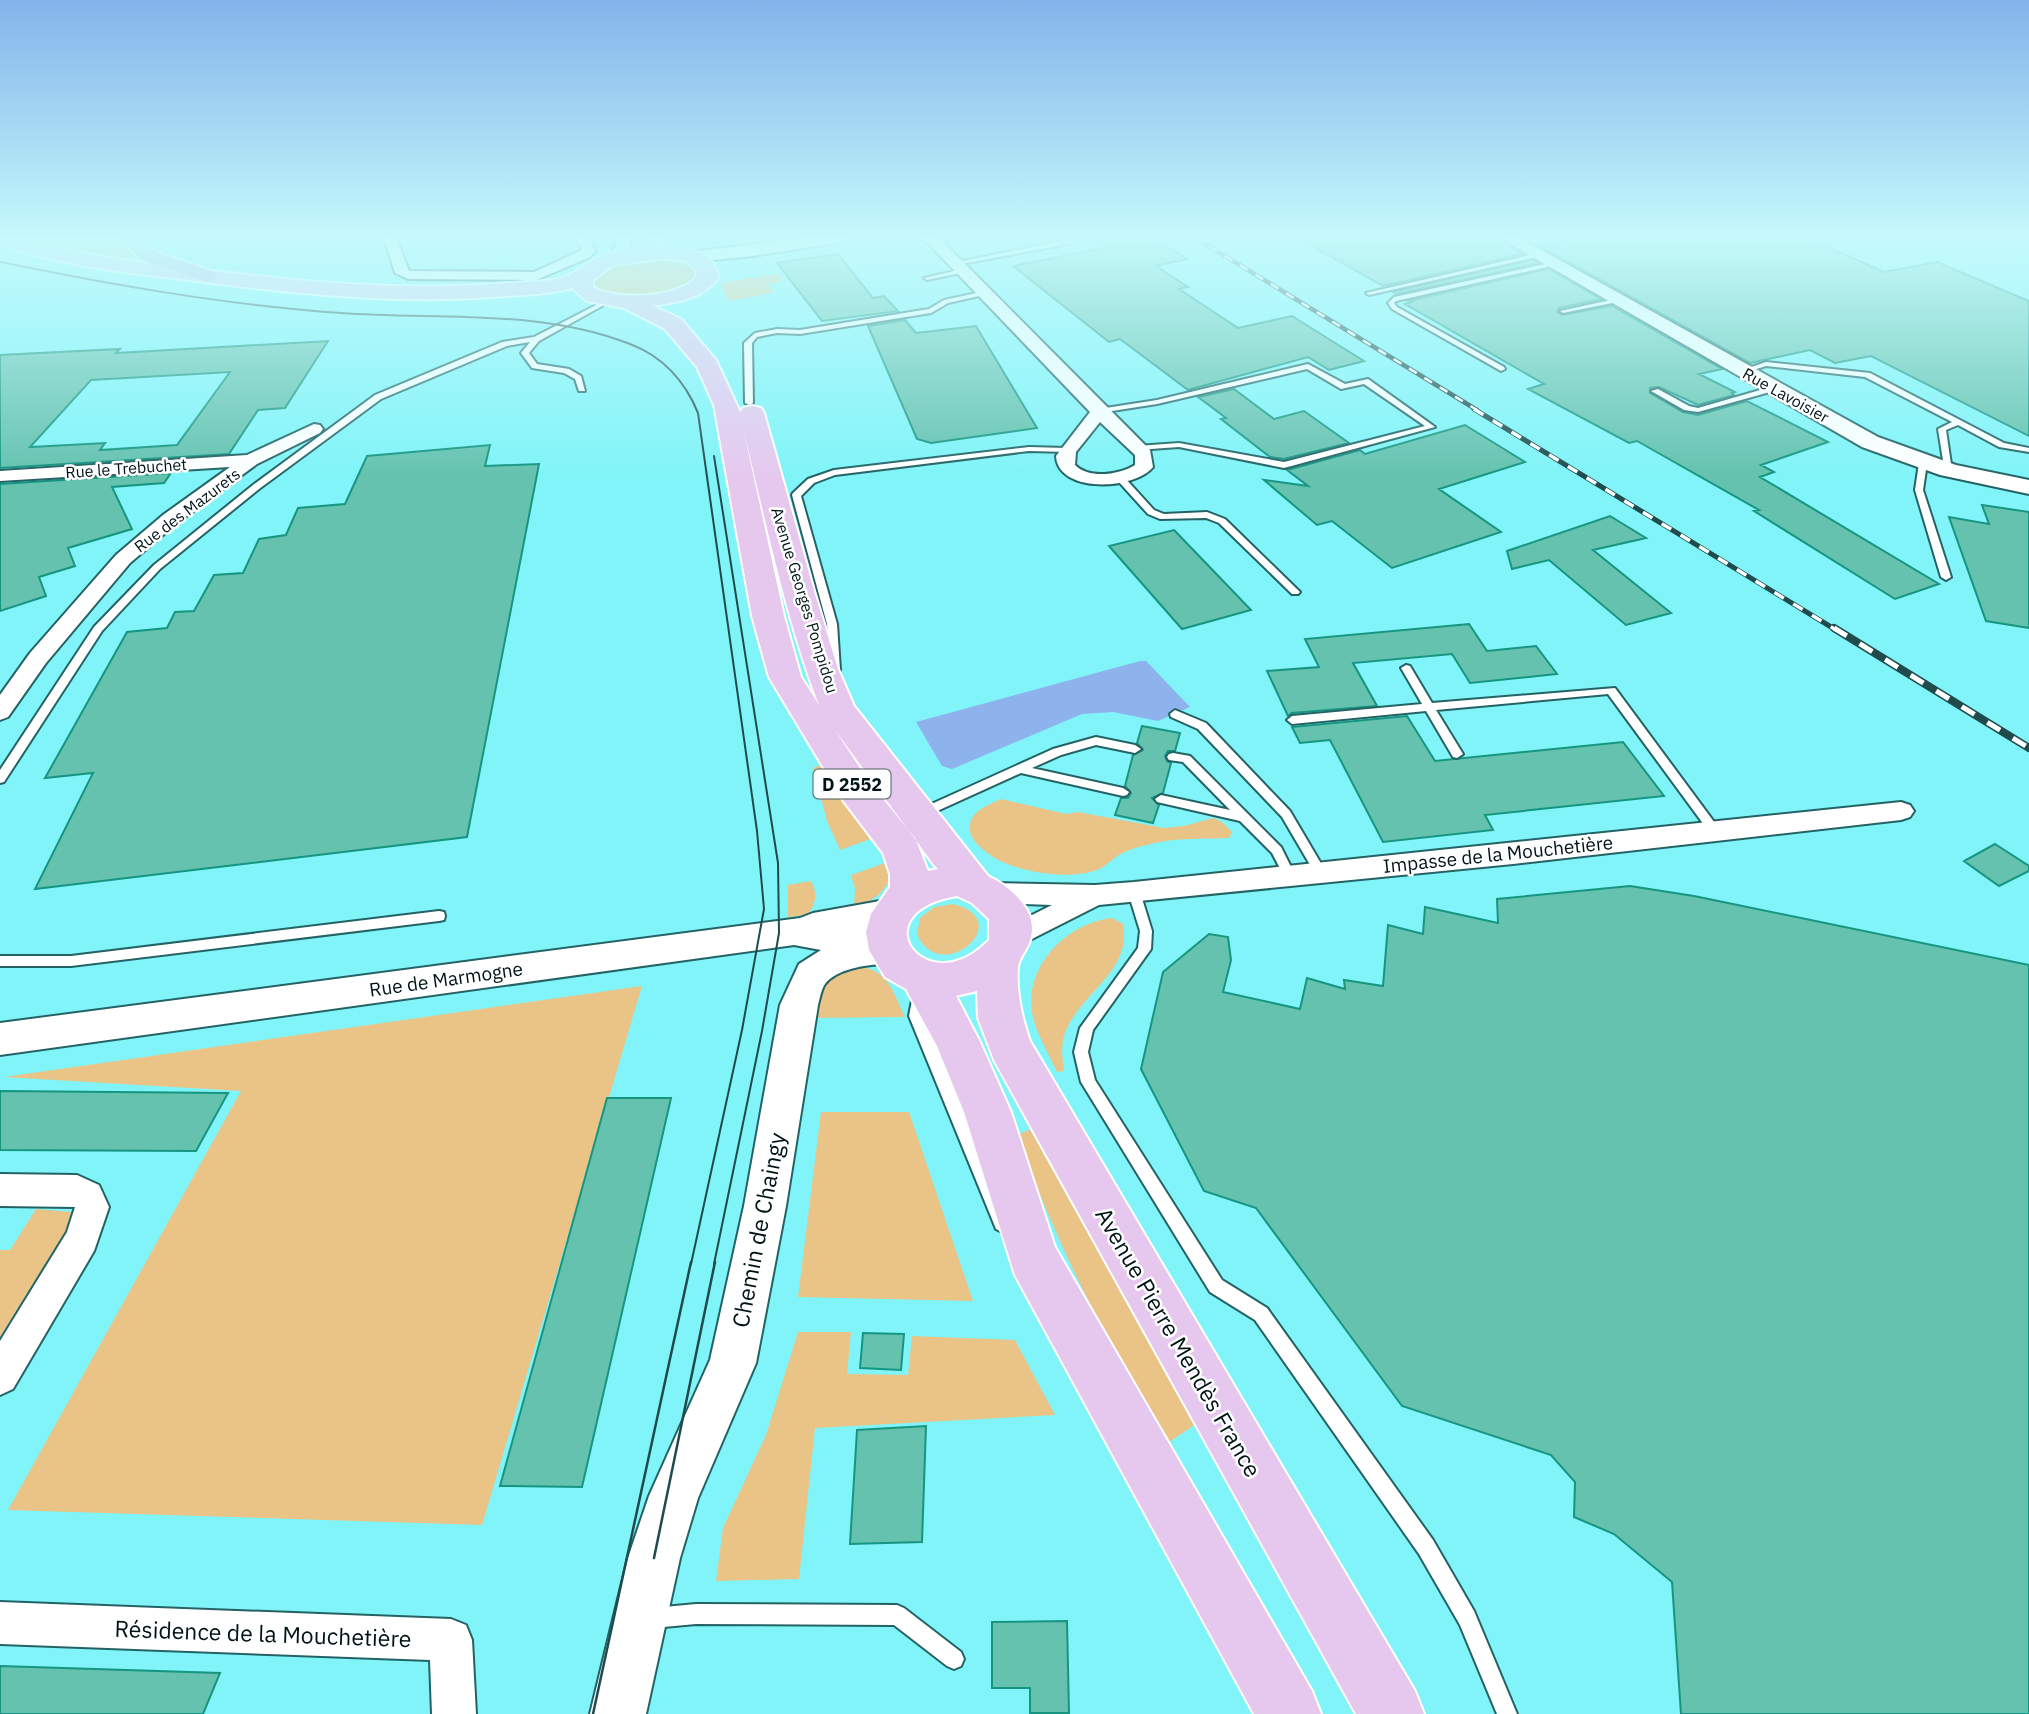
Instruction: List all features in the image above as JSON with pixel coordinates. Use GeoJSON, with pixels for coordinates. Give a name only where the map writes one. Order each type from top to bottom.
{"type":"FeatureCollection","features":[{"type":"Feature","properties":{"kind":"main road","name":"Avenue Georges Pompidou"},"geometry":{"type":"LineString","coordinates":[[657,317],[673,324],[689,339],[708,365],[726,405],[768,616],[785,677],[856,790],[901,848],[910,874],[903,933]]}},
{"type":"Feature","properties":{"kind":"main road","name":"Avenue Georges Pompidou"},"geometry":{"type":"LineString","coordinates":[[696,317],[724,344],[741,374],[799,591],[822,668],[838,709],[920,814],[948,855],[982,889]]}},
{"type":"Feature","properties":{"kind":"main road"},"geometry":{"type":"LineString","coordinates":[[903,933],[941,882],[982,889]]}},
{"type":"Feature","properties":{"kind":"main road","name":"Avenue Pierre Mendès France"},"geometry":{"type":"LineString","coordinates":[[982,889],[1005,909],[1011,926],[1003,949],[1000,1018],[1010,1047],[1392,1714]]}},
{"type":"Feature","properties":{"kind":"main road"},"geometry":{"type":"LineString","coordinates":[[903,933],[936,980],[961,978],[985,970],[1003,949]]}},
{"type":"Feature","properties":{"kind":"main road"},"geometry":{"type":"LineString","coordinates":[[903,933],[944,1011],[978,1089],[1034,1257],[1289,1714]]}},
{"type":"Feature","properties":{"kind":"street"},"geometry":{"type":"LineString","coordinates":[[1009,317],[1144,454],[1144,467],[1138,473],[1121,479],[1102,480],[1079,475],[1065,464],[1067,450],[1091,425],[1099,411]]}},
{"type":"Feature","properties":{"kind":"street","name":"Rue Lavoisier"},"geometry":{"type":"LineString","coordinates":[[1650,317],[1870,442],[1948,471],[2029,487]]}},
{"type":"Feature","properties":{"kind":"street","name":"Rue des Mazurets"},"geometry":{"type":"LineString","coordinates":[[0,712],[38,658],[123,559],[170,519],[251,460],[314,429]]}},
{"type":"Feature","properties":{"kind":"street","name":"Rue le Trebuchet"},"geometry":{"type":"LineString","coordinates":[[0,475],[251,460]]}},
{"type":"Feature","properties":{"kind":"street","name":"Impasse de la Mouchetière"},"geometry":{"type":"LineString","coordinates":[[982,889],[1095,895],[1134,892],[1901,811]]}},
{"type":"Feature","properties":{"kind":"street","name":"Impasse de la Mouchetière"},"geometry":{"type":"LineString","coordinates":[[1003,949],[1095,895]]}},
{"type":"Feature","properties":{"kind":"street","name":"Rue de Marmogne"},"geometry":{"type":"LineString","coordinates":[[0,1039],[794,931],[859,942],[903,933]]}},
{"type":"Feature","properties":{"kind":"street","name":"Chemin de Chaingy"},"geometry":{"type":"LineString","coordinates":[[618,1714],[654,1558],[674,1496],[733,1363],[765,1206],[799,1005],[812,974],[826,963],[863,953],[903,933]]}},
{"type":"Feature","properties":{"kind":"street"},"geometry":{"type":"LineString","coordinates":[[0,1190],[77,1191],[87,1196],[92,1207],[82,1239],[0,1376]]}},
{"type":"Feature","properties":{"kind":"street","name":"Résidence de la Mouchetière"},"geometry":{"type":"LineString","coordinates":[[0,1623],[451,1640],[454,1714]]}},
{"type":"Feature","properties":{"kind":"lane"},"geometry":{"type":"LineString","coordinates":[[0,779],[90,638],[156,567],[266,479],[378,397],[505,344],[536,339],[575,317]]}},
{"type":"Feature","properties":{"kind":"lane"},"geometry":{"type":"LineString","coordinates":[[749,403],[748,343],[755,335],[776,331],[800,332],[894,317]]}},
{"type":"Feature","properties":{"kind":"lane"},"geometry":{"type":"LineString","coordinates":[[1410,317],[1501,369]]}},
{"type":"Feature","properties":{"kind":"lane"},"geometry":{"type":"LineString","coordinates":[[536,339],[525,353],[535,366],[566,371],[578,378],[582,389]]}},
{"type":"Feature","properties":{"kind":"lane"},"geometry":{"type":"LineString","coordinates":[[1744,371],[1766,364],[1867,375],[2002,445],[2029,450]]}},
{"type":"Feature","properties":{"kind":"lane"},"geometry":{"type":"LineString","coordinates":[[1099,411],[1157,402],[1308,366],[1344,387],[1365,381],[1431,427],[1284,465],[1179,444],[1137,448]]}},
{"type":"Feature","properties":{"kind":"lane"},"geometry":{"type":"LineString","coordinates":[[1655,390],[1687,408],[1698,410],[1774,388]]}},
{"type":"Feature","properties":{"kind":"lane"},"geometry":{"type":"LineString","coordinates":[[1948,471],[1942,429],[1960,422]]}},
{"type":"Feature","properties":{"kind":"lane"},"geometry":{"type":"LineString","coordinates":[[838,709],[832,624],[796,495],[811,481],[834,473],[1029,449],[1067,450]]}},
{"type":"Feature","properties":{"kind":"lane"},"geometry":{"type":"LineString","coordinates":[[1923,463],[1919,490],[1946,577]]}},
{"type":"Feature","properties":{"kind":"lane"},"geometry":{"type":"LineString","coordinates":[[1121,479],[1151,512],[1163,517],[1207,515],[1222,520],[1295,592]]}},
{"type":"Feature","properties":{"kind":"lane"},"geometry":{"type":"LineString","coordinates":[[1406,668],[1457,754]]}},
{"type":"Feature","properties":{"kind":"lane"},"geometry":{"type":"LineString","coordinates":[[1292,720],[1611,690],[1714,830]]}},
{"type":"Feature","properties":{"kind":"lane"},"geometry":{"type":"LineString","coordinates":[[1175,714],[1202,726],[1286,814],[1320,872]]}},
{"type":"Feature","properties":{"kind":"lane"},"geometry":{"type":"LineString","coordinates":[[920,814],[1057,752],[1096,741],[1135,749]]}},
{"type":"Feature","properties":{"kind":"lane"},"geometry":{"type":"LineString","coordinates":[[1173,757],[1186,759],[1278,849],[1289,875]]}},
{"type":"Feature","properties":{"kind":"lane"},"geometry":{"type":"LineString","coordinates":[[1019,769],[1123,792]]}},
{"type":"Feature","properties":{"kind":"lane"},"geometry":{"type":"LineString","coordinates":[[1161,799],[1244,817]]}},
{"type":"Feature","properties":{"kind":"lane"},"geometry":{"type":"LineString","coordinates":[[1134,892],[1146,930],[1144,948],[1087,1028],[1081,1052],[1088,1082],[1216,1286],[1261,1314],[1426,1547],[1467,1618],[1507,1714]]}},
{"type":"Feature","properties":{"kind":"lane"},"geometry":{"type":"LineString","coordinates":[[0,961],[71,961],[439,916]]}},
{"type":"Feature","properties":{"kind":"lane"},"geometry":{"type":"LineString","coordinates":[[639,1620],[696,1614],[897,1615],[954,1659]]}},
{"type":"Feature","properties":{"kind":"shaded area"},"geometry":{"type":"Polygon","coordinates":[[[823,764],[876,837],[840,850],[827,821],[813,768],[823,764]]]}},
{"type":"Feature","properties":{"kind":"shaded area"},"geometry":{"type":"Polygon","coordinates":[[[1001,799],[1066,814],[1078,812],[1164,828],[1213,818],[1222,822],[1232,832],[1229,838],[1173,840],[1142,846],[1119,855],[1100,869],[1085,873],[1070,875],[1039,872],[995,858],[979,846],[972,836],[970,825],[974,815],[1001,799]]]}},
{"type":"Feature","properties":{"kind":"shaded area"},"geometry":{"type":"Polygon","coordinates":[[[891,861],[889,878],[882,891],[854,907],[855,888],[851,875],[891,861]]]}},
{"type":"Feature","properties":{"kind":"shaded area"},"geometry":{"type":"Polygon","coordinates":[[[811,881],[815,895],[810,911],[807,915],[788,917],[788,885],[811,881]]]}},
{"type":"Feature","properties":{"kind":"shaded area"},"geometry":{"type":"Polygon","coordinates":[[[953,904],[971,912],[978,923],[977,935],[968,945],[956,952],[942,954],[928,949],[917,934],[920,918],[934,907],[953,904]]]}},
{"type":"Feature","properties":{"kind":"shaded area"},"geometry":{"type":"Polygon","coordinates":[[[1112,918],[1123,924],[1124,940],[1120,954],[1114,967],[1067,1028],[1062,1044],[1064,1071],[1057,1072],[1033,1017],[1031,999],[1034,982],[1041,965],[1064,939],[1095,922],[1112,918]]]}},
{"type":"Feature","properties":{"kind":"shaded area"},"geometry":{"type":"Polygon","coordinates":[[[847,965],[871,970],[885,979],[905,1017],[807,1018],[814,985],[847,965]]]}},
{"type":"Feature","properties":{"kind":"shaded area"},"geometry":{"type":"Polygon","coordinates":[[[642,986],[482,1525],[8,1510],[241,1091],[4,1077],[642,986]]]}},
{"type":"Feature","properties":{"kind":"shaded area"},"geometry":{"type":"Polygon","coordinates":[[[821,1112],[909,1112],[973,1301],[798,1297],[821,1112]]]}},
{"type":"Feature","properties":{"kind":"shaded area"},"geometry":{"type":"Polygon","coordinates":[[[1032,1129],[1199,1422],[1166,1444],[1104,1331],[1049,1215],[1017,1135],[1032,1129]]]}},
{"type":"Feature","properties":{"kind":"shaded area"},"geometry":{"type":"Polygon","coordinates":[[[36,1209],[71,1212],[70,1224],[0,1337],[0,1250],[10,1250],[36,1209]]]}},
{"type":"Feature","properties":{"kind":"shaded area"},"geometry":{"type":"Polygon","coordinates":[[[798,1332],[851,1332],[847,1374],[908,1375],[912,1336],[1015,1340],[1055,1415],[815,1428],[799,1579],[716,1581],[723,1528],[766,1435],[798,1332]]]}},
{"type":"Feature","properties":{"kind":"water"},"geometry":{"type":"Polygon","coordinates":[[[1146,661],[1190,707],[1158,721],[1113,712],[1082,714],[952,769],[942,766],[916,722],[1146,661]]]}},
{"type":"Feature","properties":{"kind":"building"},"geometry":{"type":"Polygon","coordinates":[[[819,317],[853,317],[822,321],[819,317]]]}},
{"type":"Feature","properties":{"kind":"building"},"geometry":{"type":"Polygon","coordinates":[[[1077,317],[1221,317],[1238,328],[1294,317],[1364,361],[1329,370],[1308,357],[1188,390],[1120,339],[1109,342],[1077,317]]]}},
{"type":"Feature","properties":{"kind":"building"},"geometry":{"type":"Polygon","coordinates":[[[1428,317],[1631,317],[1722,369],[1699,374],[1735,392],[1732,393],[1734,395],[1698,405],[1659,387],[1650,388],[1650,393],[1683,412],[1698,415],[1747,401],[1828,442],[1761,465],[1774,472],[1760,477],[1939,584],[1895,599],[1754,511],[1759,510],[1637,441],[1629,443],[1528,389],[1544,384],[1428,317]]]}},
{"type":"Feature","properties":{"kind":"building"},"geometry":{"type":"Polygon","coordinates":[[[1667,317],[2029,317],[2029,436],[1871,356],[1835,363],[1810,350],[1750,363],[1667,317]]]}},
{"type":"Feature","properties":{"kind":"building"},"geometry":{"type":"Polygon","coordinates":[[[905,320],[916,333],[976,326],[1037,428],[931,443],[917,439],[868,326],[905,320]]]}},
{"type":"Feature","properties":{"kind":"building"},"geometry":{"type":"Polygon","coordinates":[[[328,341],[285,408],[258,410],[229,454],[0,468],[0,355],[120,349],[116,353],[328,341]],[[230,372],[91,380],[30,447],[105,443],[100,450],[177,445],[230,372]]]}},
{"type":"Feature","properties":{"kind":"building"},"geometry":{"type":"Polygon","coordinates":[[[1234,389],[1274,419],[1304,411],[1349,443],[1284,459],[1270,457],[1221,419],[1226,418],[1198,397],[1234,389]]]}},
{"type":"Feature","properties":{"kind":"building"},"geometry":{"type":"Polygon","coordinates":[[[1465,425],[1525,462],[1439,489],[1501,532],[1392,568],[1332,521],[1317,525],[1264,480],[1308,486],[1287,470],[1360,450],[1365,454],[1465,425]]]}},
{"type":"Feature","properties":{"kind":"building"},"geometry":{"type":"Polygon","coordinates":[[[490,445],[485,466],[539,464],[467,837],[35,889],[93,773],[45,778],[127,632],[167,628],[175,612],[194,611],[214,575],[243,573],[259,539],[286,535],[298,508],[345,504],[367,456],[490,445]]]}},
{"type":"Feature","properties":{"kind":"building"},"geometry":{"type":"Polygon","coordinates":[[[171,473],[164,483],[112,487],[132,529],[68,548],[75,566],[39,577],[46,596],[0,611],[0,484],[171,473]]]}},
{"type":"Feature","properties":{"kind":"building"},"geometry":{"type":"Polygon","coordinates":[[[1982,505],[2029,512],[2029,628],[1986,621],[1949,517],[1989,524],[1982,505]]]}},
{"type":"Feature","properties":{"kind":"building"},"geometry":{"type":"Polygon","coordinates":[[[1610,516],[1646,538],[1593,550],[1671,613],[1626,625],[1549,560],[1512,569],[1507,551],[1610,516]]]}},
{"type":"Feature","properties":{"kind":"building"},"geometry":{"type":"Polygon","coordinates":[[[1174,530],[1251,610],[1182,629],[1109,546],[1174,530]]]}},
{"type":"Feature","properties":{"kind":"building"},"geometry":{"type":"Polygon","coordinates":[[[1469,624],[1487,651],[1536,646],[1557,674],[1470,683],[1452,654],[1353,663],[1377,706],[1292,713],[1288,716],[1267,671],[1319,667],[1305,639],[1469,624]]]}},
{"type":"Feature","properties":{"kind":"building"},"geometry":{"type":"Polygon","coordinates":[[[1407,716],[1435,761],[1623,742],[1664,796],[1485,815],[1493,830],[1383,842],[1330,740],[1300,743],[1292,727],[1407,716]]]}},
{"type":"Feature","properties":{"kind":"building"},"geometry":{"type":"Polygon","coordinates":[[[1142,726],[1180,733],[1175,751],[1168,751],[1165,756],[1171,763],[1163,793],[1152,798],[1159,805],[1153,823],[1115,815],[1121,798],[1128,798],[1131,793],[1125,786],[1133,755],[1143,750],[1137,743],[1142,726]]]}},
{"type":"Feature","properties":{"kind":"building"},"geometry":{"type":"Polygon","coordinates":[[[1995,844],[2029,866],[2029,871],[1999,886],[1964,861],[1995,844]]]}},
{"type":"Feature","properties":{"kind":"building"},"geometry":{"type":"Polygon","coordinates":[[[1630,886],[1694,896],[2029,965],[2029,1714],[1681,1714],[1672,1582],[1614,1534],[1574,1517],[1575,1482],[1551,1455],[1402,1406],[1256,1208],[1204,1191],[1141,1069],[1163,972],[1209,934],[1228,937],[1231,960],[1223,992],[1300,1009],[1307,978],[1345,989],[1344,980],[1383,986],[1388,925],[1423,934],[1425,907],[1498,923],[1497,899],[1630,886]]]}},
{"type":"Feature","properties":{"kind":"building"},"geometry":{"type":"Polygon","coordinates":[[[0,1091],[228,1093],[196,1151],[0,1150],[0,1091]]]}},
{"type":"Feature","properties":{"kind":"building"},"geometry":{"type":"Polygon","coordinates":[[[607,1098],[671,1098],[582,1487],[500,1486],[607,1098]]]}},
{"type":"Feature","properties":{"kind":"building"},"geometry":{"type":"Polygon","coordinates":[[[863,1333],[904,1334],[901,1370],[860,1368],[863,1333]]]}},
{"type":"Feature","properties":{"kind":"building"},"geometry":{"type":"Polygon","coordinates":[[[926,1426],[922,1542],[850,1544],[857,1430],[926,1426]]]}},
{"type":"Feature","properties":{"kind":"building"},"geometry":{"type":"Polygon","coordinates":[[[1067,1621],[1069,1713],[1030,1713],[1030,1688],[992,1688],[992,1622],[1067,1621]]]}},
{"type":"Feature","properties":{"kind":"building"},"geometry":{"type":"Polygon","coordinates":[[[0,1666],[220,1673],[203,1714],[0,1714],[0,1666]]]}},
{"type":"Feature","properties":{"kind":"tram line"},"geometry":{"type":"LineString","coordinates":[[450,317],[523,320],[559,325],[630,344],[652,355],[671,371],[686,390],[698,413],[757,831],[764,909],[742,1030],[691,1264]]}},
{"type":"Feature","properties":{"kind":"tram line"},"geometry":{"type":"LineString","coordinates":[[714,456],[778,863],[779,933],[762,1031],[714,1264]]}},
{"type":"Feature","properties":{"kind":"tram line"},"geometry":{"type":"LineString","coordinates":[[593,1714],[691,1262]]}},
{"type":"Feature","properties":{"kind":"tram line"},"geometry":{"type":"LineString","coordinates":[[654,1558],[715,1262]]}},
{"type":"Feature","properties":{"kind":"railway"},"geometry":{"type":"LineString","coordinates":[[1325,317],[1477,410]]}},
{"type":"Feature","properties":{"kind":"railway"},"geometry":{"type":"LineString","coordinates":[[1474,409],[1836,630]]}},
{"type":"Feature","properties":{"kind":"railway"},"geometry":{"type":"LineString","coordinates":[[1834,628],[2029,748]]}}]}
